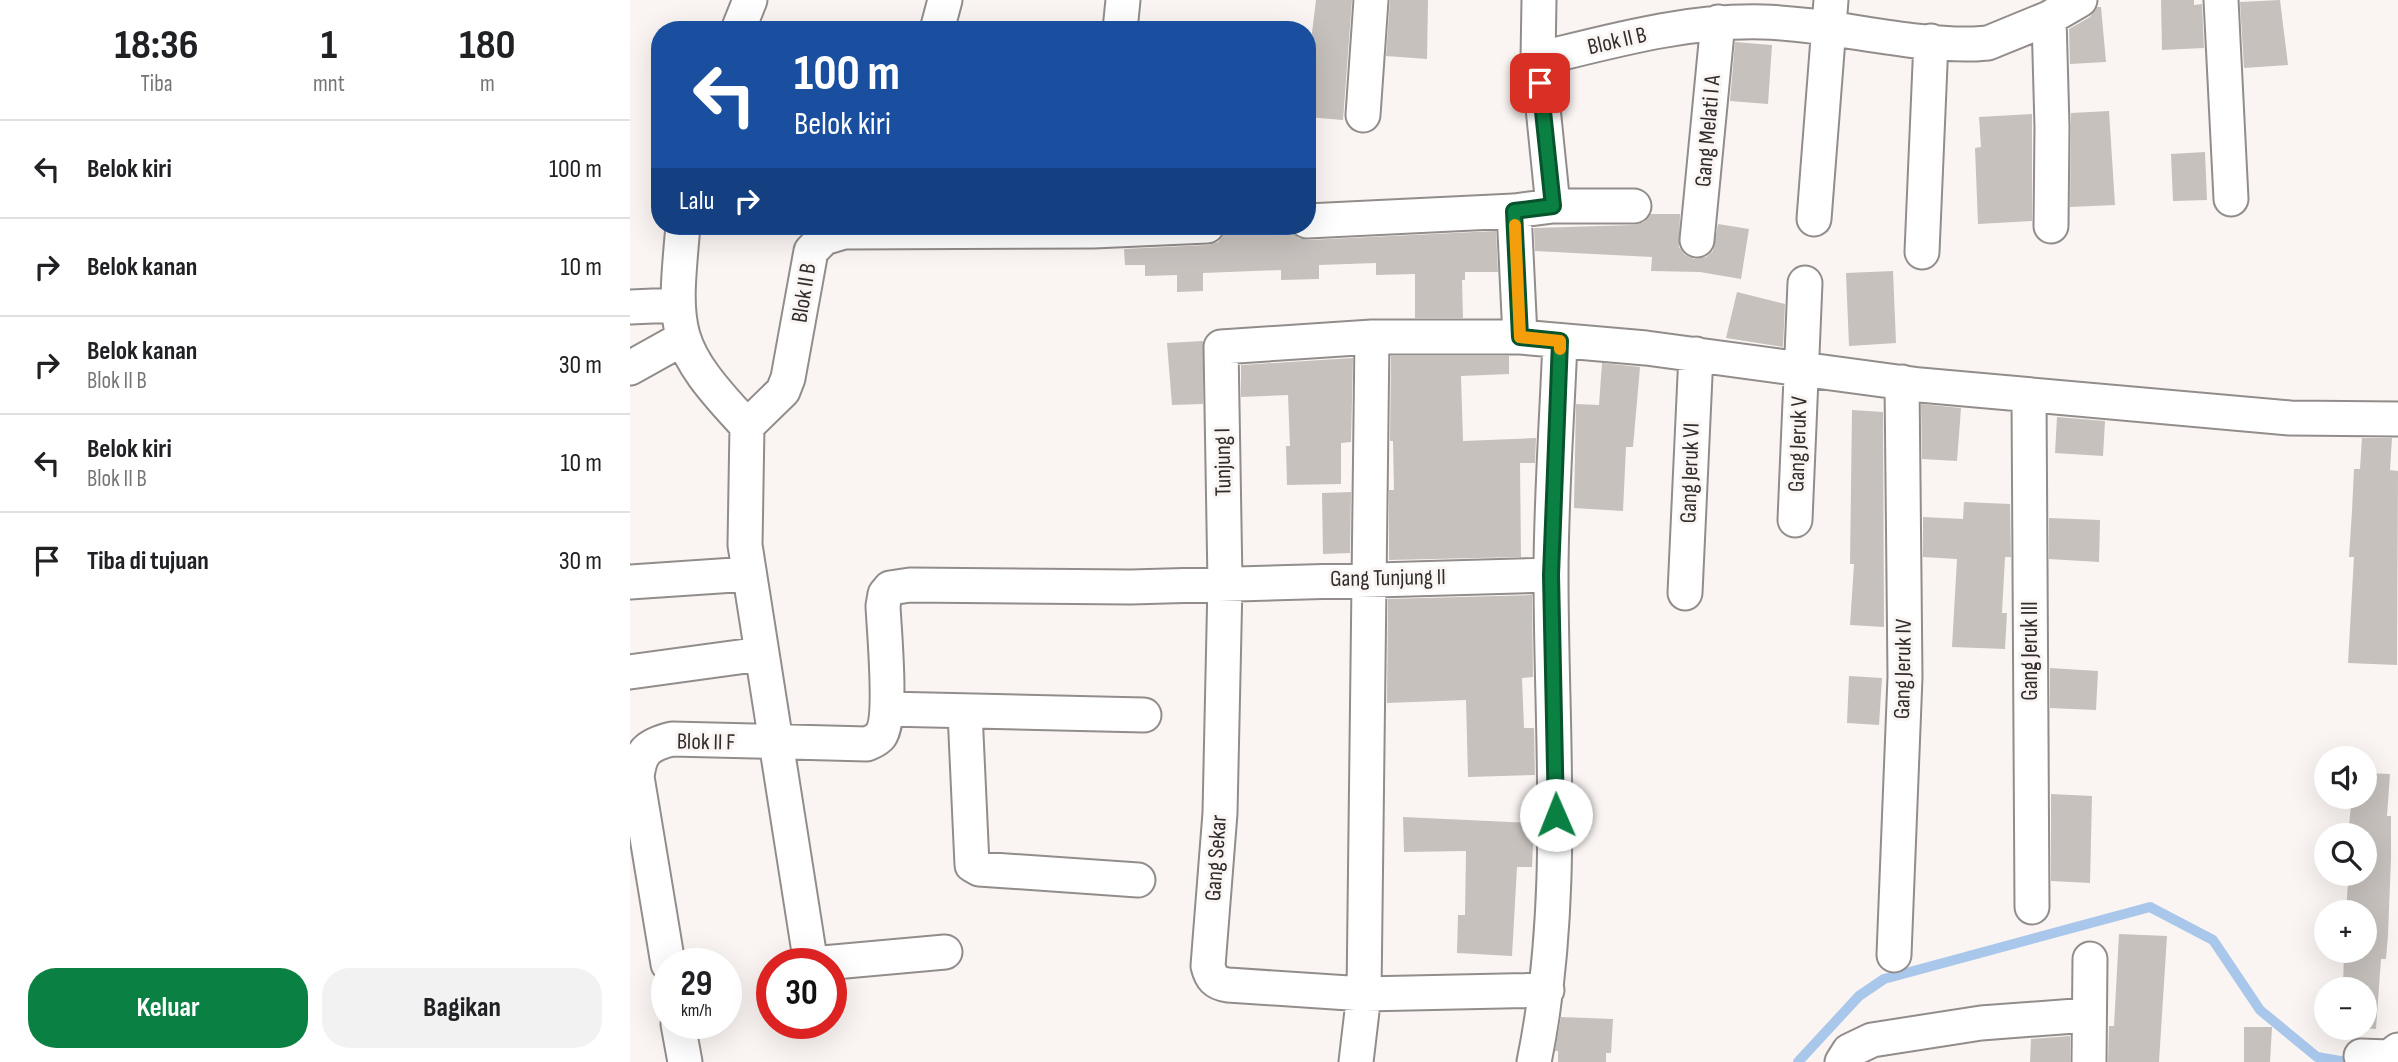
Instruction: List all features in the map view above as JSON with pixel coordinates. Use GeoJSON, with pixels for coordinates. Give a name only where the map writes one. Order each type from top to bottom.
{"type":"FeatureCollection","features":[{"type":"Feature","properties":{"kind":"street"},"geometry":{"type":"LineString","coordinates":[[741,21],[749,0]]}},
{"type":"Feature","properties":{"kind":"street"},"geometry":{"type":"LineString","coordinates":[[940,21],[946,0]]}},
{"type":"Feature","properties":{"kind":"street"},"geometry":{"type":"LineString","coordinates":[[1120,21],[1123,0]]}},
{"type":"Feature","properties":{"kind":"street"},"geometry":{"type":"LineString","coordinates":[[1363,114],[1371,0]]}},
{"type":"Feature","properties":{"kind":"street"},"geometry":{"type":"LineString","coordinates":[[1539,0],[1538,59],[1553,206]]}},
{"type":"Feature","properties":{"kind":"street","name":"Blok II B"},"geometry":{"type":"LineString","coordinates":[[1538,59],[1682,26],[1718,22],[1765,22],[1829,14],[1931,41],[1962,45],[1987,43],[2049,18],[2080,0]]}},
{"type":"Feature","properties":{"kind":"street"},"geometry":{"type":"LineString","coordinates":[[2221,0],[2231,199]]}},
{"type":"Feature","properties":{"kind":"street"},"geometry":{"type":"LineString","coordinates":[[1814,219],[1829,14]]}},
{"type":"Feature","properties":{"kind":"street"},"geometry":{"type":"LineString","coordinates":[[2049,18],[2051,226]]}},
{"type":"Feature","properties":{"kind":"street","name":"Gang Melati I A"},"geometry":{"type":"LineString","coordinates":[[1697,240],[1718,22]]}},
{"type":"Feature","properties":{"kind":"street"},"geometry":{"type":"LineString","coordinates":[[1922,252],[1931,41]]}},
{"type":"Feature","properties":{"kind":"street"},"geometry":{"type":"LineString","coordinates":[[1316,221],[1514,211],[1553,206],[1634,206]]}},
{"type":"Feature","properties":{"kind":"street"},"geometry":{"type":"LineString","coordinates":[[1514,211],[1520,337]]}},
{"type":"Feature","properties":{"kind":"street"},"geometry":{"type":"LineString","coordinates":[[682,235],[676,305],[681,339],[700,374],[747,426],[744,534],[810,952],[815,960],[823,963],[945,952]]}},
{"type":"Feature","properties":{"kind":"street","name":"Blok II B"},"geometry":{"type":"LineString","coordinates":[[747,426],[783,391],[788,378],[811,251],[824,238],[834,235]]}},
{"type":"Feature","properties":{"kind":"street","name":"Gang Jeruk V"},"geometry":{"type":"LineString","coordinates":[[1795,520],[1805,283]]}},
{"type":"Feature","properties":{"kind":"street"},"geometry":{"type":"LineString","coordinates":[[630,307],[676,305]]}},
{"type":"Feature","properties":{"kind":"street"},"geometry":{"type":"LineString","coordinates":[[1356,1062],[1364,994],[1372,337],[1520,337],[1696,354],[1902,382],[2029,395],[2290,418],[2398,419]]}},
{"type":"Feature","properties":{"kind":"street","name":"Tunjung I"},"geometry":{"type":"LineString","coordinates":[[1225,583],[1221,347],[1226,344],[1372,337]]}},
{"type":"Feature","properties":{"kind":"street"},"geometry":{"type":"LineString","coordinates":[[630,368],[681,339]]}},
{"type":"Feature","properties":{"kind":"street"},"geometry":{"type":"LineString","coordinates":[[1534,1062],[1547,990],[1556,815],[1551,575],[1560,341]]}},
{"type":"Feature","properties":{"kind":"street","name":"Gang Jeruk VI"},"geometry":{"type":"LineString","coordinates":[[1685,593],[1696,354]]}},
{"type":"Feature","properties":{"kind":"street","name":"Gang Jeruk IV"},"geometry":{"type":"LineString","coordinates":[[1894,955],[1905,677],[1902,382]]}},
{"type":"Feature","properties":{"kind":"street","name":"Gang Jeruk III"},"geometry":{"type":"LineString","coordinates":[[2029,395],[2032,907]]}},
{"type":"Feature","properties":{"kind":"street"},"geometry":{"type":"LineString","coordinates":[[630,582],[749,574]]}},
{"type":"Feature","properties":{"kind":"street","name":"Gang Tunjung II"},"geometry":{"type":"LineString","coordinates":[[887,709],[883,606],[885,594],[890,588],[910,585],[1131,587],[1369,578],[1551,575]]}},
{"type":"Feature","properties":{"kind":"street","name":"Gang Sekar"},"geometry":{"type":"LineString","coordinates":[[1225,583],[1220,813],[1208,966],[1210,974],[1215,981],[1228,985],[1364,994]]}},
{"type":"Feature","properties":{"kind":"street"},"geometry":{"type":"LineString","coordinates":[[630,672],[761,654]]}},
{"type":"Feature","properties":{"kind":"street"},"geometry":{"type":"LineString","coordinates":[[887,709],[1144,715]]}},
{"type":"Feature","properties":{"kind":"street","name":"Blok II F"},"geometry":{"type":"LineString","coordinates":[[665,948],[638,777],[640,758],[646,748],[672,739],[867,744],[880,738],[885,727],[887,709]]}},
{"type":"Feature","properties":{"kind":"street"},"geometry":{"type":"LineString","coordinates":[[965,712],[970,859],[975,868],[1138,880]]}},
{"type":"Feature","properties":{"kind":"street"},"geometry":{"type":"LineString","coordinates":[[2089,1062],[2090,959]]}},
{"type":"Feature","properties":{"kind":"street"},"geometry":{"type":"LineString","coordinates":[[1364,994],[1547,990]]}},
{"type":"Feature","properties":{"kind":"street"},"geometry":{"type":"LineString","coordinates":[[1842,1062],[1849,1051],[1872,1040],[1981,1023],[2088,1015]]}},
{"type":"Feature","properties":{"kind":"street"},"geometry":{"type":"LineString","coordinates":[[681,1039],[685,1062]]}},
{"type":"Feature","properties":{"kind":"street"},"geometry":{"type":"LineString","coordinates":[[2361,1056],[2389,1057],[2398,1049]]}},
{"type":"Feature","properties":{"kind":"building"},"geometry":{"type":"Polygon","coordinates":[[[1316,0],[1352,0],[1343,120],[1316,118],[1316,21],[1313,21],[1316,0]]]}},
{"type":"Feature","properties":{"kind":"building"},"geometry":{"type":"Polygon","coordinates":[[[1390,0],[1428,0],[1427,59],[1386,56],[1390,0]]]}},
{"type":"Feature","properties":{"kind":"building"},"geometry":{"type":"Polygon","coordinates":[[[2161,0],[2194,0],[2194,5],[2202,4],[2204,48],[2162,50],[2161,0]]]}},
{"type":"Feature","properties":{"kind":"building"},"geometry":{"type":"Polygon","coordinates":[[[2280,0],[2288,65],[2244,68],[2240,2],[2280,0]]]}},
{"type":"Feature","properties":{"kind":"building"},"geometry":{"type":"Polygon","coordinates":[[[2097,7],[2101,7],[2106,62],[2070,64],[2069,29],[2090,17],[2097,7]]]}},
{"type":"Feature","properties":{"kind":"building"},"geometry":{"type":"Polygon","coordinates":[[[1735,42],[1772,45],[1768,104],[1730,101],[1735,42]]]}},
{"type":"Feature","properties":{"kind":"building"},"geometry":{"type":"Polygon","coordinates":[[[2109,111],[2115,205],[2070,207],[2071,113],[2109,111]]]}},
{"type":"Feature","properties":{"kind":"building"},"geometry":{"type":"Polygon","coordinates":[[[2032,114],[2032,221],[1978,224],[1975,148],[1981,147],[1979,117],[2032,114]]]}},
{"type":"Feature","properties":{"kind":"building"},"geometry":{"type":"Polygon","coordinates":[[[2205,152],[2207,200],[2173,201],[2171,154],[2205,152]]]}},
{"type":"Feature","properties":{"kind":"building"},"geometry":{"type":"Polygon","coordinates":[[[1651,214],[1680,214],[1679,247],[1685,255],[1694,259],[1706,257],[1713,251],[1718,224],[1749,229],[1741,279],[1700,272],[1651,271],[1652,257],[1535,251],[1534,228],[1634,225],[1644,222],[1651,214]]]}},
{"type":"Feature","properties":{"kind":"building"},"geometry":{"type":"Polygon","coordinates":[[[1496,231],[1498,272],[1465,272],[1465,280],[1462,280],[1463,318],[1415,318],[1415,274],[1376,275],[1376,263],[1319,265],[1319,279],[1281,280],[1281,270],[1203,273],[1203,291],[1177,292],[1177,275],[1145,276],[1145,265],[1125,265],[1124,249],[1208,245],[1218,242],[1223,235],[1296,235],[1308,240],[1496,231]]]}},
{"type":"Feature","properties":{"kind":"building"},"geometry":{"type":"Polygon","coordinates":[[[1893,271],[1896,343],[1849,346],[1846,273],[1893,271]]]}},
{"type":"Feature","properties":{"kind":"building"},"geometry":{"type":"Polygon","coordinates":[[[1737,292],[1785,304],[1783,347],[1726,338],[1737,292]]]}},
{"type":"Feature","properties":{"kind":"building"},"geometry":{"type":"Polygon","coordinates":[[[1203,341],[1203,404],[1172,405],[1167,343],[1203,341]]]}},
{"type":"Feature","properties":{"kind":"building"},"geometry":{"type":"Polygon","coordinates":[[[1391,356],[1509,356],[1509,374],[1461,376],[1463,441],[1536,438],[1535,463],[1520,463],[1521,557],[1389,560],[1389,490],[1394,490],[1393,441],[1390,441],[1391,356]]]}},
{"type":"Feature","properties":{"kind":"building"},"geometry":{"type":"Polygon","coordinates":[[[1353,358],[1351,442],[1341,443],[1341,484],[1287,485],[1286,446],[1290,446],[1288,395],[1241,397],[1241,365],[1353,358]]]}},
{"type":"Feature","properties":{"kind":"building"},"geometry":{"type":"Polygon","coordinates":[[[1602,363],[1640,367],[1633,447],[1626,447],[1623,511],[1574,508],[1576,404],[1599,405],[1602,363]]]}},
{"type":"Feature","properties":{"kind":"building"},"geometry":{"type":"Polygon","coordinates":[[[1921,404],[1961,408],[1957,461],[1922,459],[1921,404]]]}},
{"type":"Feature","properties":{"kind":"building"},"geometry":{"type":"Polygon","coordinates":[[[1852,410],[1883,412],[1884,627],[1850,625],[1854,564],[1850,564],[1852,410]]]}},
{"type":"Feature","properties":{"kind":"building"},"geometry":{"type":"Polygon","coordinates":[[[2057,417],[2105,421],[2103,456],[2055,453],[2057,417]]]}},
{"type":"Feature","properties":{"kind":"building"},"geometry":{"type":"Polygon","coordinates":[[[2362,438],[2392,438],[2390,470],[2398,471],[2397,665],[2348,663],[2354,557],[2349,557],[2354,469],[2360,469],[2362,438]]]}},
{"type":"Feature","properties":{"kind":"building"},"geometry":{"type":"Polygon","coordinates":[[[1351,492],[1350,553],[1323,554],[1322,493],[1351,492]]]}},
{"type":"Feature","properties":{"kind":"building"},"geometry":{"type":"Polygon","coordinates":[[[1964,502],[2010,504],[2011,557],[2005,557],[2002,613],[2007,613],[2005,649],[1952,647],[1957,559],[1923,557],[1923,517],[1963,519],[1964,502]]]}},
{"type":"Feature","properties":{"kind":"building"},"geometry":{"type":"Polygon","coordinates":[[[2049,518],[2100,520],[2099,562],[2049,559],[2049,518]]]}},
{"type":"Feature","properties":{"kind":"building"},"geometry":{"type":"Polygon","coordinates":[[[1532,595],[1533,677],[1522,678],[1524,728],[1534,728],[1535,775],[1468,777],[1466,700],[1387,703],[1388,599],[1532,595]]]}},
{"type":"Feature","properties":{"kind":"building"},"geometry":{"type":"Polygon","coordinates":[[[2050,668],[2098,671],[2096,710],[2050,708],[2050,668]]]}},
{"type":"Feature","properties":{"kind":"building"},"geometry":{"type":"Polygon","coordinates":[[[1849,676],[1882,678],[1879,725],[1847,723],[1849,676]]]}},
{"type":"Feature","properties":{"kind":"building"},"geometry":{"type":"Polygon","coordinates":[[[2377,774],[2390,774],[2387,816],[2391,816],[2388,935],[2386,959],[2381,959],[2377,1015],[2377,977],[2343,977],[2344,963],[2377,963],[2377,900],[2347,900],[2348,886],[2377,886],[2377,823],[2349,823],[2351,809],[2377,809],[2377,774]]]}},
{"type":"Feature","properties":{"kind":"building"},"geometry":{"type":"Polygon","coordinates":[[[2051,794],[2092,796],[2090,883],[2051,881],[2051,794]]]}},
{"type":"Feature","properties":{"kind":"building"},"geometry":{"type":"Polygon","coordinates":[[[1403,817],[1534,823],[1532,867],[1517,867],[1512,956],[1457,953],[1458,915],[1465,915],[1466,851],[1404,852],[1403,817]]]}},
{"type":"Feature","properties":{"kind":"building"},"geometry":{"type":"Polygon","coordinates":[[[2119,934],[2167,936],[2159,1062],[2108,1062],[2109,1026],[2114,1026],[2119,934]]]}},
{"type":"Feature","properties":{"kind":"building"},"geometry":{"type":"Polygon","coordinates":[[[1561,1017],[1613,1019],[1611,1053],[1606,1053],[1606,1062],[1558,1062],[1558,1051],[1555,1051],[1561,1017]]]}},
{"type":"Feature","properties":{"kind":"building"},"geometry":{"type":"Polygon","coordinates":[[[2244,1027],[2272,1027],[2270,1062],[2244,1062],[2244,1027]]]}},
{"type":"Feature","properties":{"kind":"building"},"geometry":{"type":"Polygon","coordinates":[[[2070,1036],[2070,1062],[2030,1062],[2031,1039],[2070,1036]]]}},
{"type":"Feature","properties":{"kind":"waterway"},"geometry":{"type":"LineString","coordinates":[[1798,1062],[1859,996],[1884,979],[2150,907],[2213,940],[2260,1010],[2317,1057],[2346,1062]]}},
{"type":"Feature","properties":{"kind":"slow traffic"},"geometry":{"type":"LineString","coordinates":[[1515,225],[1520,337],[1560,341],[1560,349]]}},
{"type":"Feature","properties":{"kind":"route"},"geometry":{"type":"LineString","coordinates":[[1540,83],[1553,206],[1514,211],[1520,337],[1560,341],[1551,575],[1556,815]]}}]}
